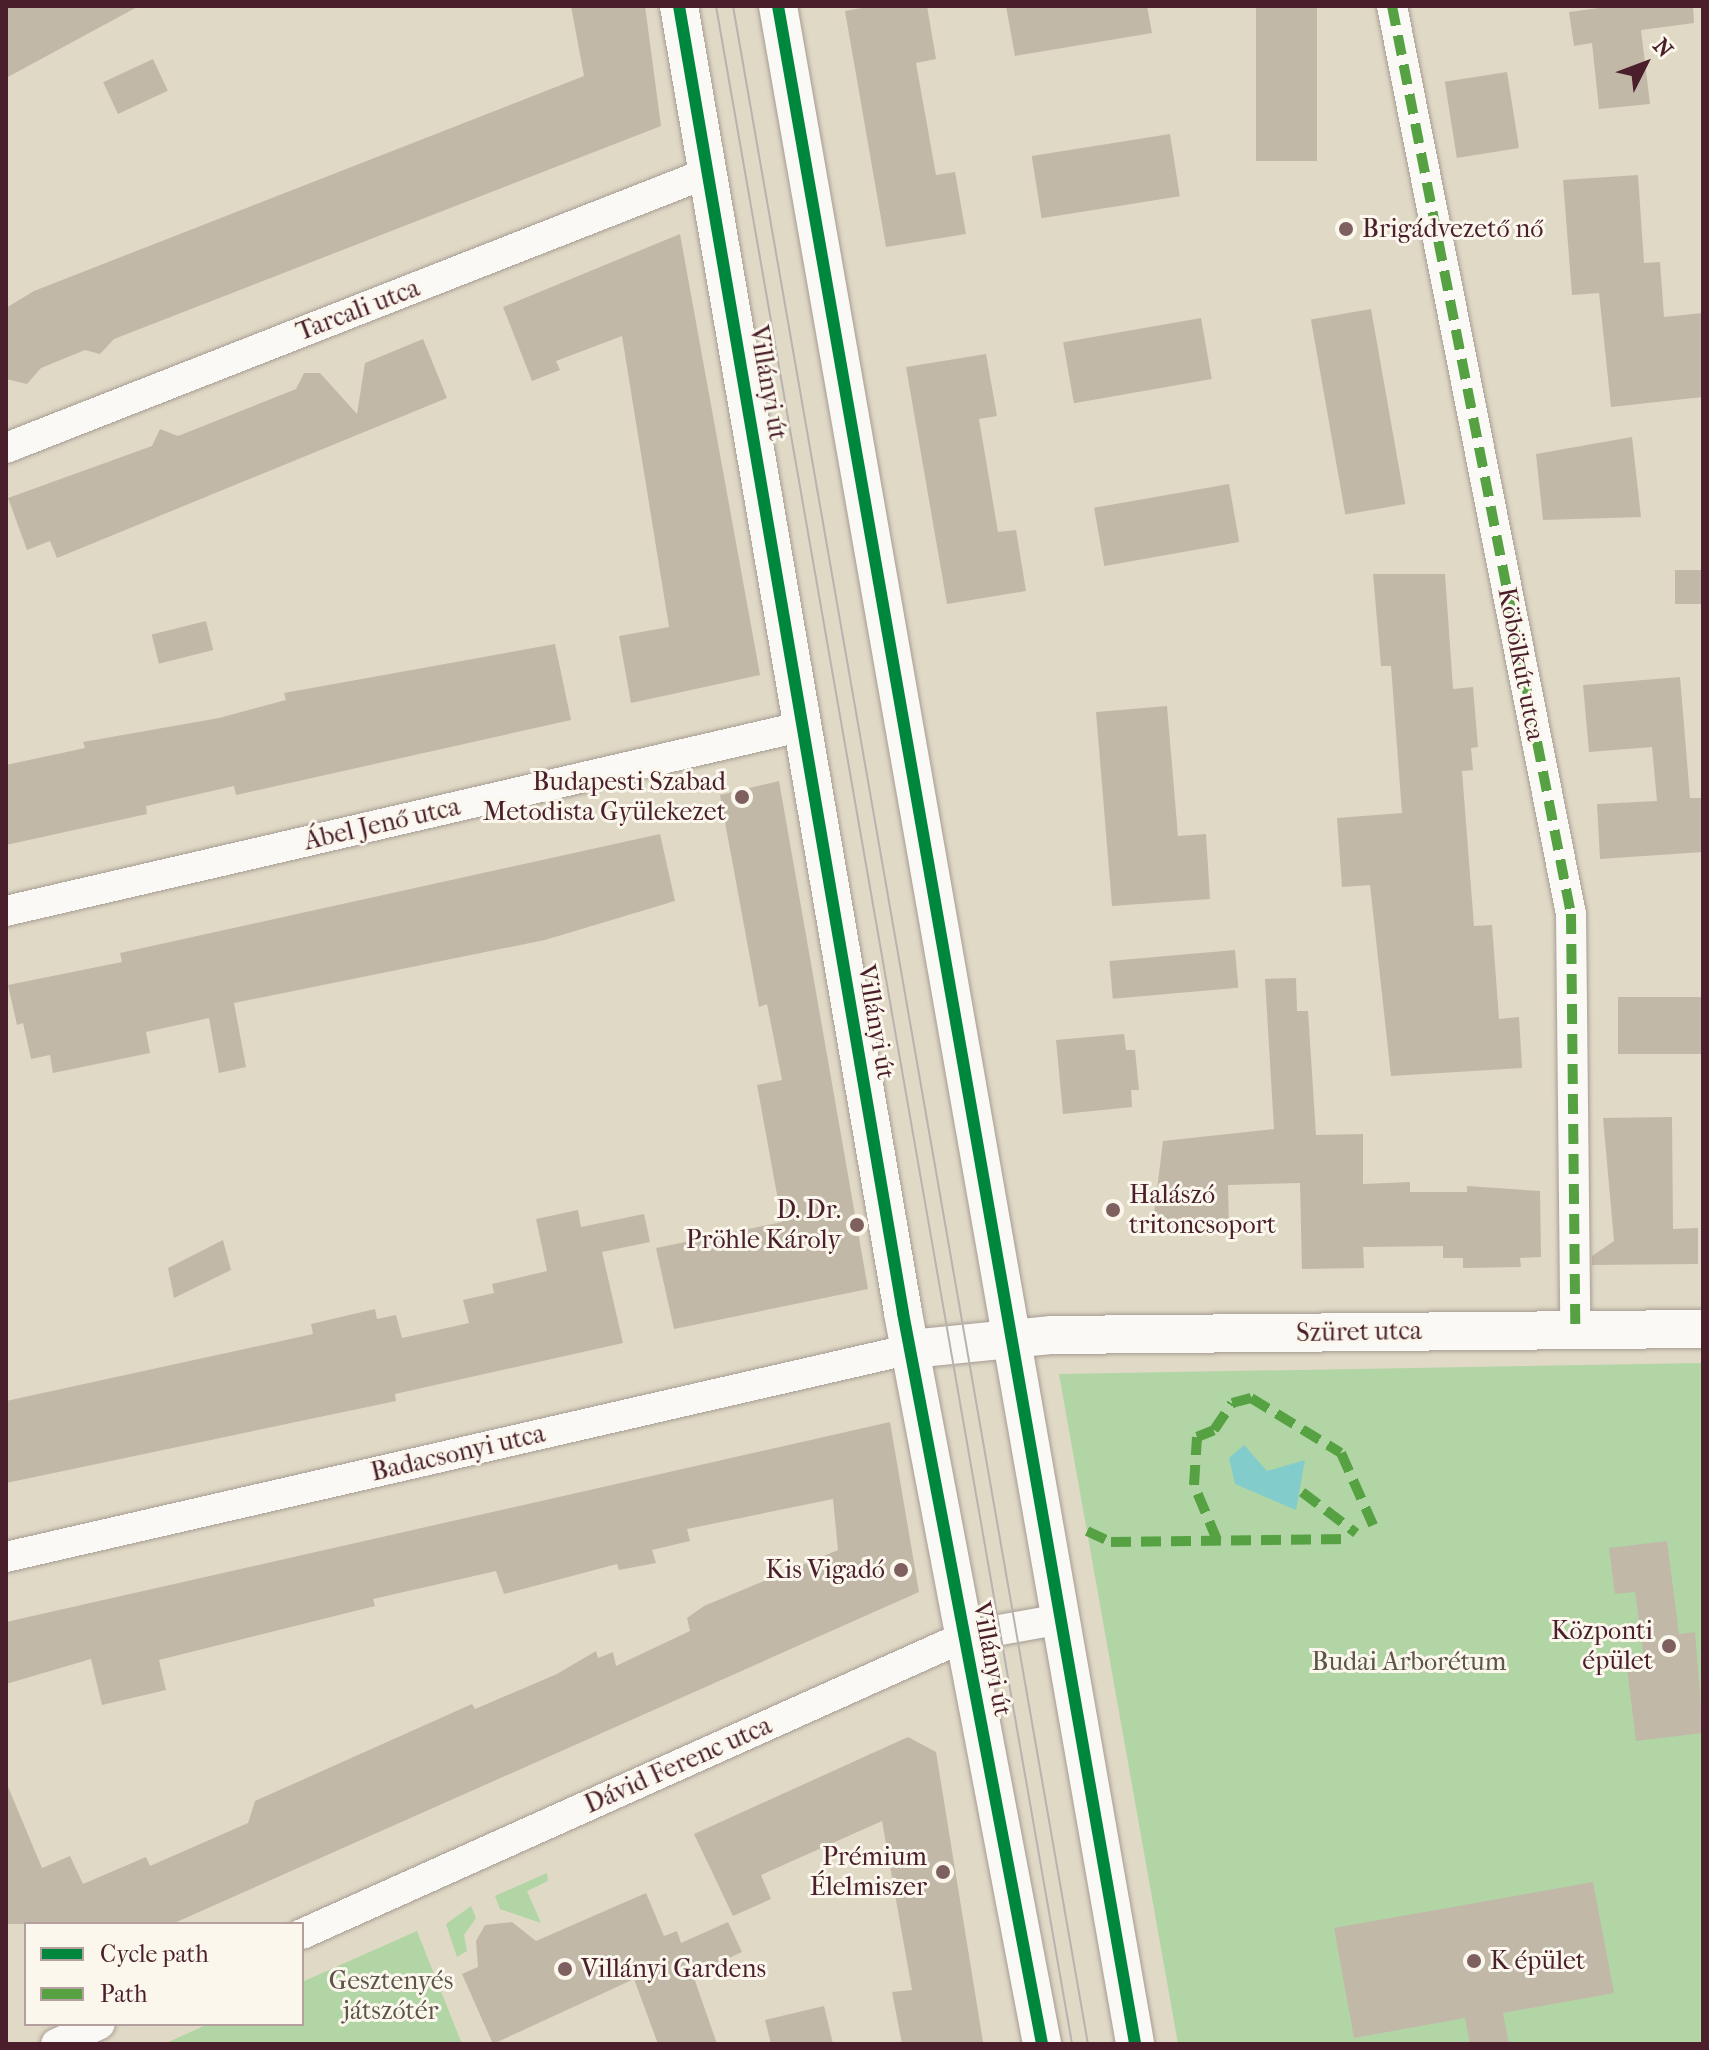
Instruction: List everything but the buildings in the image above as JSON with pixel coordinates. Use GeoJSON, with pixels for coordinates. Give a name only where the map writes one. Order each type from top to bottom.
{"type":"FeatureCollection","features":[{"type":"Feature","properties":{"kind":"street","name":"Villányi út"},"geometry":{"type":"LineString","coordinates":[[679,6],[911,1349],[1042,2044]]}},
{"type":"Feature","properties":{"kind":"street"},"geometry":{"type":"LineString","coordinates":[[778,6],[1014,1336],[1135,2044]]}},
{"type":"Feature","properties":{"kind":"street","name":"Köbölkút utca"},"geometry":{"type":"LineString","coordinates":[[1392,6],[1571,914],[1575,1330]]}},
{"type":"Feature","properties":{"kind":"street","name":"Tarcali utca"},"geometry":{"type":"LineString","coordinates":[[6,448],[710,172]]}},
{"type":"Feature","properties":{"kind":"street","name":"Ábel Jenő utca"},"geometry":{"type":"LineString","coordinates":[[6,911],[804,726]]}},
{"type":"Feature","properties":{"kind":"street","name":"Szüret utca"},"geometry":{"type":"LineString","coordinates":[[911,1349],[1014,1336],[1703,1329]]}},
{"type":"Feature","properties":{"kind":"street","name":"Badacsonyi utca"},"geometry":{"type":"LineString","coordinates":[[6,1557],[911,1349]]}},
{"type":"Feature","properties":{"kind":"street","name":"Dávid Ferenc utca"},"geometry":{"type":"LineString","coordinates":[[304,1933],[966,1636],[1061,1619]]}},
{"type":"Feature","properties":{"kind":"street"},"geometry":{"type":"LineString","coordinates":[[56,2044],[96,2026]]}},
{"type":"Feature","properties":{"kind":"green space","name":"Budai Arborétum"},"geometry":{"type":"Polygon","coordinates":[[[1703,1363],[1703,2044],[1178,2044],[1059,1374],[1703,1363]]]}},
{"type":"Feature","properties":{"kind":"green space"},"geometry":{"type":"Polygon","coordinates":[[[547,1873],[548,1881],[527,1891],[541,1923],[500,1909],[495,1896],[547,1873]]]}},
{"type":"Feature","properties":{"kind":"green space"},"geometry":{"type":"Polygon","coordinates":[[[471,1906],[476,1918],[464,1935],[467,1951],[457,1957],[446,1924],[471,1906]]]}},
{"type":"Feature","properties":{"kind":"green space","name":"Gesztenyés játszótér"},"geometry":{"type":"Polygon","coordinates":[[[417,1931],[462,2044],[164,2044],[204,2026],[304,2026],[304,1981],[417,1931]]]}},
{"type":"Feature","properties":{"kind":"water"},"geometry":{"type":"Polygon","coordinates":[[[1244,1445],[1267,1471],[1305,1460],[1296,1510],[1235,1484],[1229,1458],[1244,1445]]]}},
{"type":"Feature","properties":{"kind":"tram line"},"geometry":{"type":"LineString","coordinates":[[716,6],[1072,2044]]}},
{"type":"Feature","properties":{"kind":"tram line"},"geometry":{"type":"LineString","coordinates":[[733,6],[1088,2044]]}},
{"type":"Feature","properties":{"kind":"marked path"},"geometry":{"type":"LineString","coordinates":[[1392,6],[1571,914],[1575,1330]]}},
{"type":"Feature","properties":{"kind":"marked path"},"geometry":{"type":"LineString","coordinates":[[1217,1540],[1194,1485],[1197,1437],[1214,1430],[1232,1403],[1251,1398],[1341,1453],[1373,1525]]}},
{"type":"Feature","properties":{"kind":"marked path"},"geometry":{"type":"LineString","coordinates":[[1302,1492],[1356,1533]]}},
{"type":"Feature","properties":{"kind":"marked path"},"geometry":{"type":"LineString","coordinates":[[1087,1531],[1111,1542],[1348,1539]]}},
{"type":"Feature","properties":{"kind":"cycle path"},"geometry":{"type":"LineString","coordinates":[[679,6],[903,1313],[1042,2044]]}},
{"type":"Feature","properties":{"kind":"cycle path"},"geometry":{"type":"LineString","coordinates":[[778,6],[1135,2044]]}},
{"type":"Feature","properties":{"kind":"place","name":"Brigádvezető nő"},"geometry":{"type":"Point","coordinates":[1346,229]}},
{"type":"Feature","properties":{"kind":"place","name":"Budapesti Szabad Metodista Gyülekezet"},"geometry":{"type":"Point","coordinates":[742,797]}},
{"type":"Feature","properties":{"kind":"place","name":"Halászó tritoncsoport"},"geometry":{"type":"Point","coordinates":[1113,1210]}},
{"type":"Feature","properties":{"kind":"place","name":"D. Dr. Pröhle Károly"},"geometry":{"type":"Point","coordinates":[857,1225]}},
{"type":"Feature","properties":{"kind":"place","name":"Kis Vigadó"},"geometry":{"type":"Point","coordinates":[901,1570]}},
{"type":"Feature","properties":{"kind":"place","name":"Központi épület"},"geometry":{"type":"Point","coordinates":[1669,1646]}},
{"type":"Feature","properties":{"kind":"place","name":"Prémium Élelmiszer"},"geometry":{"type":"Point","coordinates":[943,1872]}},
{"type":"Feature","properties":{"kind":"place","name":"K épület"},"geometry":{"type":"Point","coordinates":[1474,1961]}},
{"type":"Feature","properties":{"kind":"place","name":"Villányi Gardens"},"geometry":{"type":"Point","coordinates":[565,1969]}}]}
